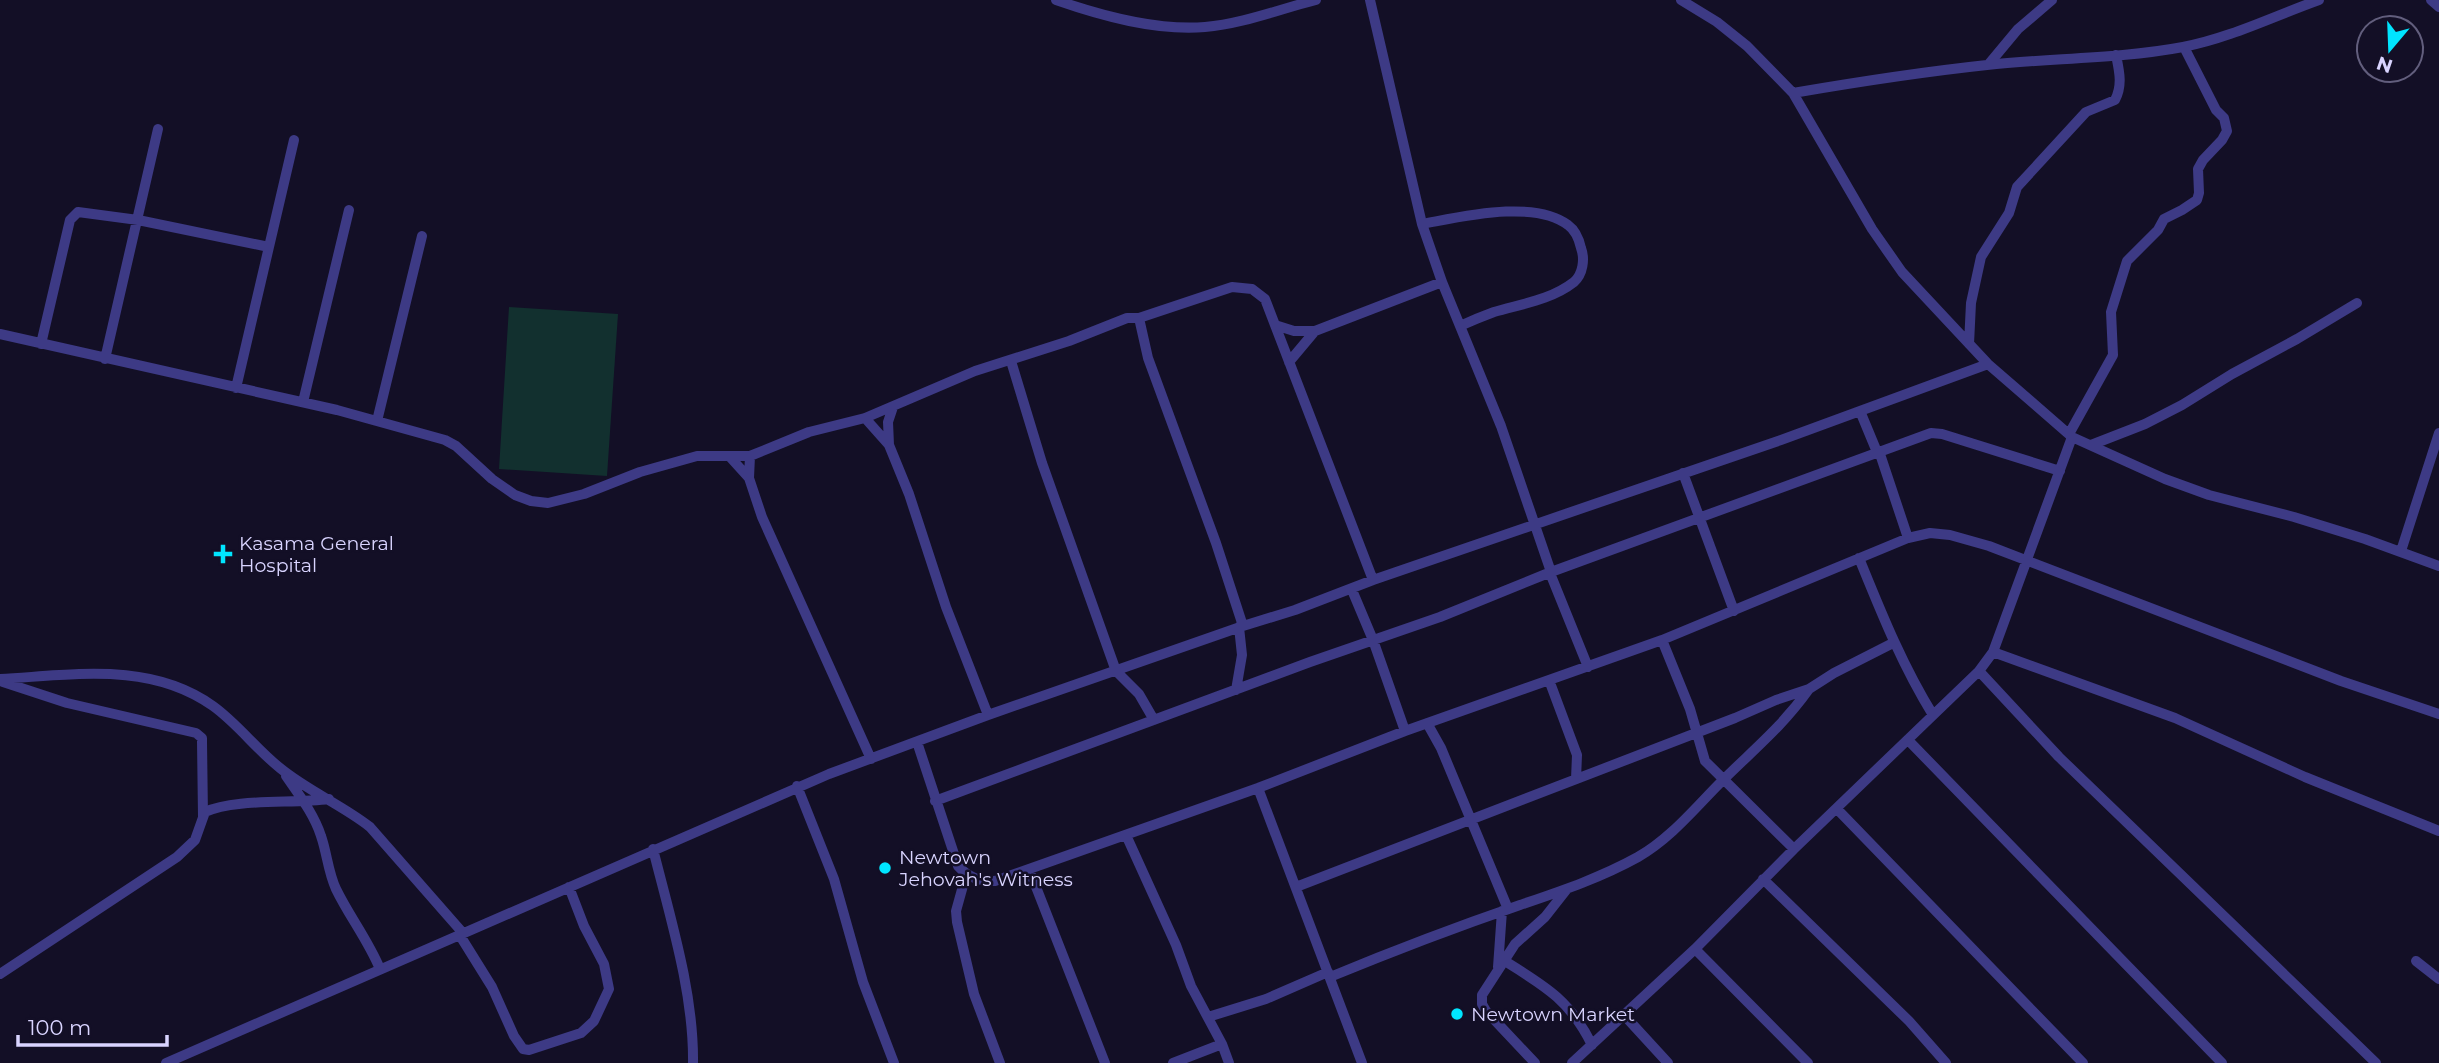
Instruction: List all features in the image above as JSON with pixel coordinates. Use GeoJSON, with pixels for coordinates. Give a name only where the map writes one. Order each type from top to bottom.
{"type":"FeatureCollection","features":[{"type":"Feature","properties":{"kind":"street"},"geometry":{"type":"LineString","coordinates":[[1056,0],[1094,12],[1184,27],[1206,27],[1237,21],[1316,0]]}},
{"type":"Feature","properties":{"kind":"street"},"geometry":{"type":"LineString","coordinates":[[1370,0],[1422,224],[1442,282],[1501,426],[1551,573],[1588,667]]}},
{"type":"Feature","properties":{"kind":"street"},"geometry":{"type":"LineString","coordinates":[[1681,0],[1717,22],[1747,46],[1793,93],[1866,219],[1895,262],[1925,299],[1989,364],[2071,436],[2165,479],[2209,495],[2294,517],[2439,566]]}},
{"type":"Feature","properties":{"kind":"street"},"geometry":{"type":"LineString","coordinates":[[1988,65],[2018,29],[2052,0]]}},
{"type":"Feature","properties":{"kind":"street"},"geometry":{"type":"LineString","coordinates":[[1793,93],[1988,65],[2184,47],[2234,33],[2319,0]]}},
{"type":"Feature","properties":{"kind":"street"},"geometry":{"type":"LineString","coordinates":[[2431,0],[2439,7]]}},
{"type":"Feature","properties":{"kind":"street"},"geometry":{"type":"LineString","coordinates":[[1572,1063],[1695,949],[1763,878],[1979,671],[1993,652],[2071,436],[2113,355],[2111,312],[2127,261],[2158,230],[2164,219],[2196,200],[2199,193],[2198,169],[2227,131],[2224,118],[2216,110],[2184,47]]}},
{"type":"Feature","properties":{"kind":"street"},"geometry":{"type":"LineString","coordinates":[[1969,344],[1971,303],[1981,257],[2009,212],[2017,187],[2025,175],[2086,111],[2115,100],[2120,77],[2116,55]]}},
{"type":"Feature","properties":{"kind":"street"},"geometry":{"type":"LineString","coordinates":[[105,359],[158,129]]}},
{"type":"Feature","properties":{"kind":"street"},"geometry":{"type":"LineString","coordinates":[[236,388],[294,140]]}},
{"type":"Feature","properties":{"kind":"street"},"geometry":{"type":"LineString","coordinates":[[303,402],[349,211]]}},
{"type":"Feature","properties":{"kind":"street"},"geometry":{"type":"LineString","coordinates":[[41,344],[70,220],[74,214],[85,212],[138,220],[269,247]]}},
{"type":"Feature","properties":{"kind":"street"},"geometry":{"type":"LineString","coordinates":[[1422,224],[1515,212],[1553,216],[1577,235],[1583,252],[1583,266],[1577,280],[1539,300],[1460,326]]}},
{"type":"Feature","properties":{"kind":"street"},"geometry":{"type":"LineString","coordinates":[[377,421],[422,236]]}},
{"type":"Feature","properties":{"kind":"street"},"geometry":{"type":"LineString","coordinates":[[1275,325],[1294,331],[1315,331],[1442,282]]}},
{"type":"Feature","properties":{"kind":"street"},"geometry":{"type":"LineString","coordinates":[[0,334],[377,421],[456,446],[503,488],[531,501],[548,503],[584,494],[671,462],[710,455],[750,456],[809,432],[865,418],[950,380],[1089,334],[1127,318],[1139,318],[1238,286],[1252,289],[1265,299],[1373,580]]}},
{"type":"Feature","properties":{"kind":"street"},"geometry":{"type":"LineString","coordinates":[[2091,445],[2145,424],[2182,405],[2231,374],[2357,303]]}},
{"type":"Feature","properties":{"kind":"street"},"geometry":{"type":"LineString","coordinates":[[1139,318],[1148,358],[1216,543],[1241,627],[1242,655],[1236,690]]}},
{"type":"Feature","properties":{"kind":"street"},"geometry":{"type":"LineString","coordinates":[[1289,362],[1315,331]]}},
{"type":"Feature","properties":{"kind":"street"},"geometry":{"type":"LineString","coordinates":[[1011,360],[1042,463],[1116,671],[1139,694],[1153,720]]}},
{"type":"Feature","properties":{"kind":"street"},"geometry":{"type":"LineString","coordinates":[[166,1063],[797,786],[988,715],[1352,590],[1373,580],[1989,364]]}},
{"type":"Feature","properties":{"kind":"street"},"geometry":{"type":"LineString","coordinates":[[889,445],[888,422],[892,407]]}},
{"type":"Feature","properties":{"kind":"street"},"geometry":{"type":"LineString","coordinates":[[1860,411],[1878,452],[1908,538]]}},
{"type":"Feature","properties":{"kind":"street"},"geometry":{"type":"LineString","coordinates":[[865,418],[889,445],[909,494],[946,607],[988,715]]}},
{"type":"Feature","properties":{"kind":"street"},"geometry":{"type":"LineString","coordinates":[[935,801],[1492,598],[1551,573],[1931,433],[1942,434],[2060,471]]}},
{"type":"Feature","properties":{"kind":"street"},"geometry":{"type":"LineString","coordinates":[[2401,551],[2439,433]]}},
{"type":"Feature","properties":{"kind":"street"},"geometry":{"type":"LineString","coordinates":[[750,456],[750,478],[761,517],[871,759]]}},
{"type":"Feature","properties":{"kind":"street"},"geometry":{"type":"LineString","coordinates":[[730,457],[750,478]]}},
{"type":"Feature","properties":{"kind":"street"},"geometry":{"type":"LineString","coordinates":[[1683,472],[1698,519],[1734,611]]}},
{"type":"Feature","properties":{"kind":"street"},"geometry":{"type":"LineString","coordinates":[[917,742],[958,866],[966,875],[981,881],[995,881],[1662,640],[1908,538],[1930,533],[1989,545],[2341,681],[2439,714]]}},
{"type":"Feature","properties":{"kind":"street"},"geometry":{"type":"LineString","coordinates":[[1859,558],[1893,643],[1933,715]]}},
{"type":"Feature","properties":{"kind":"street"},"geometry":{"type":"LineString","coordinates":[[1352,590],[1405,731]]}},
{"type":"Feature","properties":{"kind":"street"},"geometry":{"type":"LineString","coordinates":[[1662,640],[1697,732],[1705,761],[1794,849]]}},
{"type":"Feature","properties":{"kind":"street"},"geometry":{"type":"LineString","coordinates":[[1296,887],[1735,718],[1776,699],[1809,689],[1893,643]]}},
{"type":"Feature","properties":{"kind":"street"},"geometry":{"type":"LineString","coordinates":[[1993,652],[2175,718],[2305,777],[2439,831]]}},
{"type":"Feature","properties":{"kind":"street"},"geometry":{"type":"LineString","coordinates":[[1979,671],[2059,757],[2376,1063]]}},
{"type":"Feature","properties":{"kind":"street"},"geometry":{"type":"LineString","coordinates":[[0,680],[112,674],[150,677],[193,693],[216,708],[282,770],[370,827],[461,933],[523,1049],[529,1050],[582,1033],[594,1021],[609,989],[604,964],[584,926],[569,887]]}},
{"type":"Feature","properties":{"kind":"street"},"geometry":{"type":"LineString","coordinates":[[0,680],[66,703],[196,733],[202,738],[203,816],[195,841],[177,857],[0,974]]}},
{"type":"Feature","properties":{"kind":"street"},"geometry":{"type":"LineString","coordinates":[[1549,680],[1577,755],[1576,779]]}},
{"type":"Feature","properties":{"kind":"street"},"geometry":{"type":"LineString","coordinates":[[1208,1017],[1266,999],[1422,939],[1567,889],[1617,868],[1657,844],[1775,732],[1809,689]]}},
{"type":"Feature","properties":{"kind":"street"},"geometry":{"type":"LineString","coordinates":[[1427,723],[1441,748],[1472,820],[1505,910],[1500,965]]}},
{"type":"Feature","properties":{"kind":"street"},"geometry":{"type":"LineString","coordinates":[[1908,740],[2222,1063]]}},
{"type":"Feature","properties":{"kind":"street"},"geometry":{"type":"LineString","coordinates":[[282,770],[304,803],[321,836],[336,889],[351,919],[372,949],[380,969]]}},
{"type":"Feature","properties":{"kind":"street"},"geometry":{"type":"LineString","coordinates":[[797,786],[834,879],[863,982],[894,1063]]}},
{"type":"Feature","properties":{"kind":"street"},"geometry":{"type":"LineString","coordinates":[[1258,788],[1362,1063]]}},
{"type":"Feature","properties":{"kind":"street"},"geometry":{"type":"LineString","coordinates":[[203,816],[211,809],[228,805],[304,803],[329,799]]}},
{"type":"Feature","properties":{"kind":"street"},"geometry":{"type":"LineString","coordinates":[[1837,809],[2082,1063]]}},
{"type":"Feature","properties":{"kind":"street"},"geometry":{"type":"LineString","coordinates":[[1126,835],[1176,945],[1191,986],[1222,1044],[1229,1063]]}},
{"type":"Feature","properties":{"kind":"street"},"geometry":{"type":"LineString","coordinates":[[653,849],[676,942],[694,1042],[693,1063]]}},
{"type":"Feature","properties":{"kind":"street"},"geometry":{"type":"LineString","coordinates":[[1029,869],[1105,1063]]}},
{"type":"Feature","properties":{"kind":"street"},"geometry":{"type":"LineString","coordinates":[[966,875],[956,911],[957,922],[974,994],[1000,1063]]}},
{"type":"Feature","properties":{"kind":"street"},"geometry":{"type":"LineString","coordinates":[[1763,878],[1909,1021],[1946,1063]]}},
{"type":"Feature","properties":{"kind":"street"},"geometry":{"type":"LineString","coordinates":[[1535,1063],[1486,1011],[1482,1004],[1482,995],[1514,944],[1545,916],[1567,889]]}},
{"type":"Feature","properties":{"kind":"street"},"geometry":{"type":"LineString","coordinates":[[1695,949],[1808,1063]]}},
{"type":"Feature","properties":{"kind":"street"},"geometry":{"type":"LineString","coordinates":[[2416,961],[2439,979]]}},
{"type":"Feature","properties":{"kind":"street"},"geometry":{"type":"LineString","coordinates":[[1500,965],[1538,982],[1562,1000],[1576,1017],[1592,1045]]}},
{"type":"Feature","properties":{"kind":"street"},"geometry":{"type":"LineString","coordinates":[[1625,1016],[1668,1063]]}},
{"type":"Feature","properties":{"kind":"street"},"geometry":{"type":"LineString","coordinates":[[1173,1063],[1222,1044]]}},
{"type":"Feature","properties":{"kind":"green space"},"geometry":{"type":"Polygon","coordinates":[[[509,307],[618,314],[607,476],[499,469],[509,307]]]}},
{"type":"Feature","properties":{"kind":"place","name":"Kasama General Hospital"},"geometry":{"type":"Point","coordinates":[223,554]}},
{"type":"Feature","properties":{"kind":"place","name":"Newtown Jehovah's Witness"},"geometry":{"type":"Point","coordinates":[885,868]}},
{"type":"Feature","properties":{"kind":"place","name":"Newtown Market"},"geometry":{"type":"Point","coordinates":[1457,1014]}}]}
